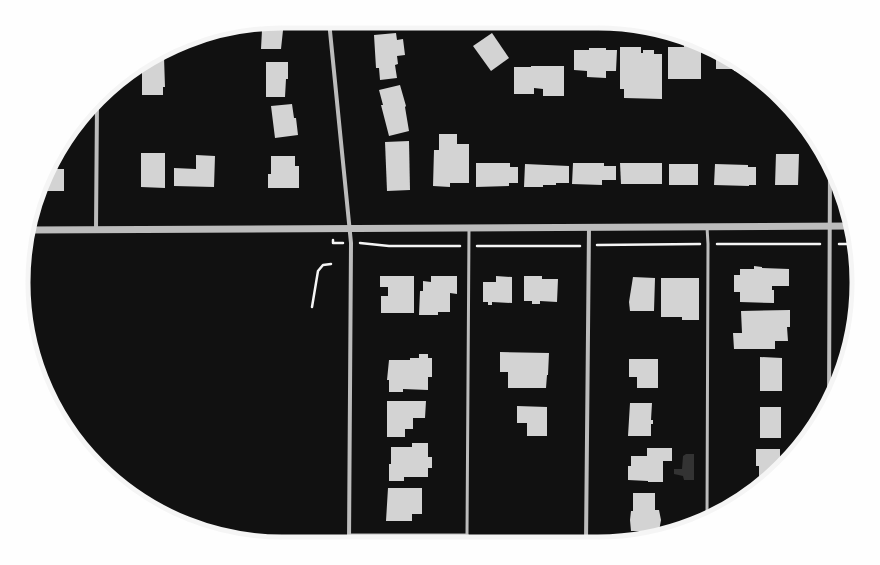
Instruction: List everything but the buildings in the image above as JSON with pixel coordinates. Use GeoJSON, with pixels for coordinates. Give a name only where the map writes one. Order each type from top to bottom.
{"type":"FeatureCollection","features":[{"type":"Feature","properties":{"kind":"street"},"geometry":{"type":"LineString","coordinates":[[330,28],[350,228],[349,535]]}},
{"type":"Feature","properties":{"kind":"street"},"geometry":{"type":"LineString","coordinates":[[96,229],[97,109]]}},
{"type":"Feature","properties":{"kind":"street"},"geometry":{"type":"LineString","coordinates":[[829,389],[830,178]]}},
{"type":"Feature","properties":{"kind":"street"},"geometry":{"type":"LineString","coordinates":[[34,230],[589,226],[845,226]]}},
{"type":"Feature","properties":{"kind":"street"},"geometry":{"type":"LineString","coordinates":[[586,537],[589,226]]}},
{"type":"Feature","properties":{"kind":"lane"},"geometry":{"type":"LineString","coordinates":[[707,226],[707,512]]}},
{"type":"Feature","properties":{"kind":"lane"},"geometry":{"type":"LineString","coordinates":[[349,535],[467,535],[469,227]]}},
{"type":"Feature","properties":{"kind":"path"},"geometry":{"type":"LineString","coordinates":[[312,307],[318,271],[323,265],[331,264]]}},
{"type":"Feature","properties":{"kind":"shaded area"},"geometry":{"type":"Polygon","coordinates":[[[686,454],[694,454],[694,480],[684,480],[683,476],[674,474],[674,469],[682,469],[683,456],[686,454]]]}}]}
